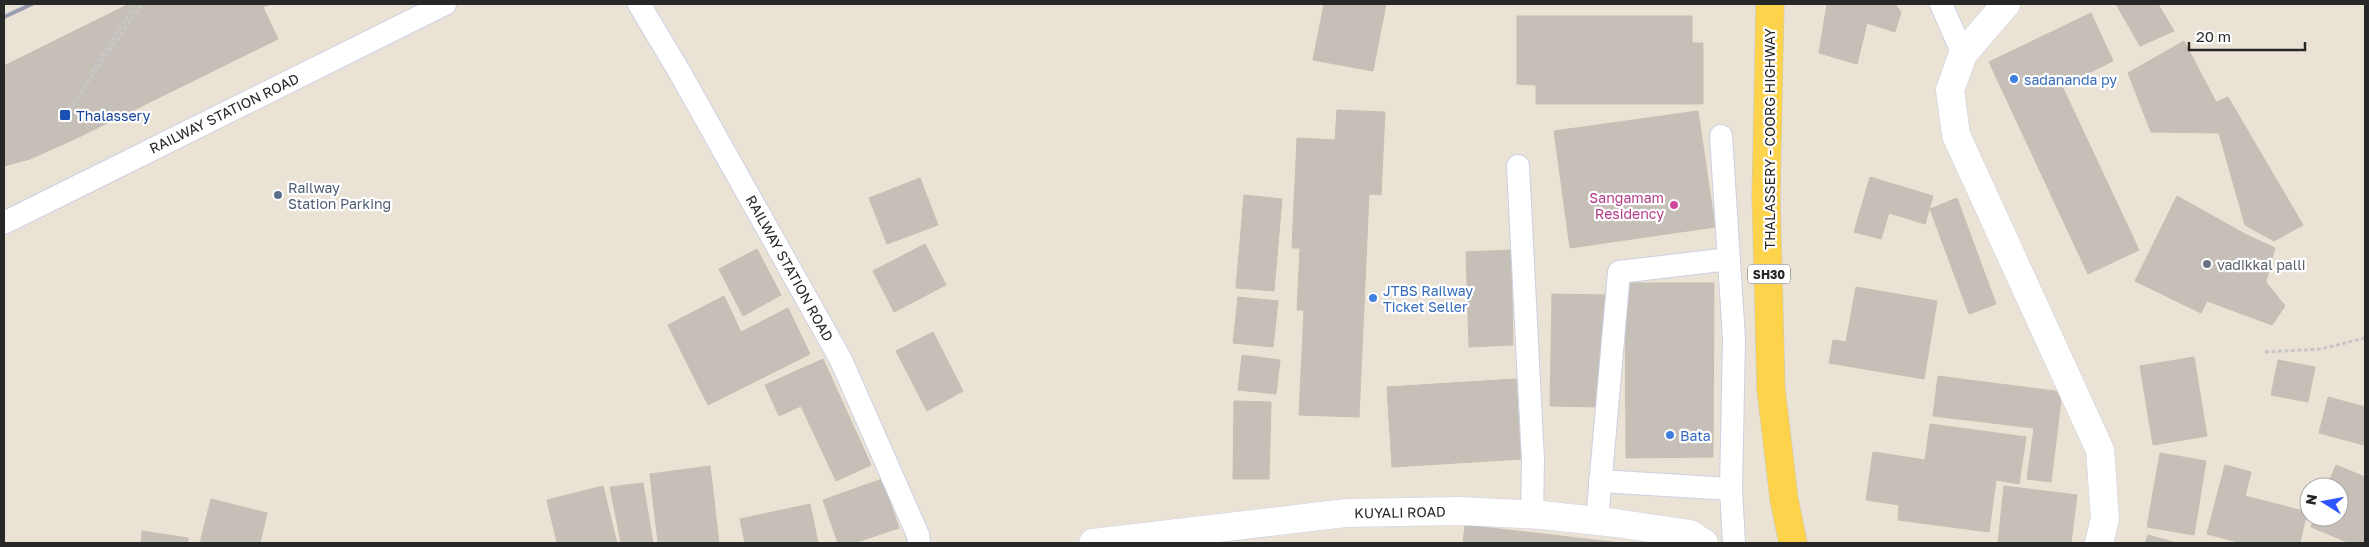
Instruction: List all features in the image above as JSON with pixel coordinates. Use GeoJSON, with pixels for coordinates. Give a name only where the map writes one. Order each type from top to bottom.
{"type":"FeatureCollection","features":[{"type":"Feature","properties":{"kind":"main road","name":"THALASSERY - COORG HIGHWAY"},"geometry":{"type":"LineString","coordinates":[[1770,4],[1766,196],[1771,389],[1784,499],[1793,543]]}},
{"type":"Feature","properties":{"kind":"main road"},"geometry":{"type":"LineString","coordinates":[[2006,4],[1963,54],[1950,90],[1956,135],[2100,450],[2105,518],[2099,543]]}},
{"type":"Feature","properties":{"kind":"main road","name":"KUYALI ROAD"},"geometry":{"type":"LineString","coordinates":[[1093,543],[1346,513],[1461,511],[1532,514],[1597,521],[1690,534],[1704,543]]}},
{"type":"Feature","properties":{"kind":"lane","name":"RAILWAY STATION ROAD"},"geometry":{"type":"LineString","coordinates":[[4,223],[445,4]]}},
{"type":"Feature","properties":{"kind":"lane","name":"RAILWAY STATION ROAD"},"geometry":{"type":"LineString","coordinates":[[639,4],[679,71],[841,360],[920,543]]}},
{"type":"Feature","properties":{"kind":"lane"},"geometry":{"type":"LineString","coordinates":[[1941,4],[1963,54]]}},
{"type":"Feature","properties":{"kind":"lane"},"geometry":{"type":"LineString","coordinates":[[1721,136],[1734,338],[1732,488],[1734,543]]}},
{"type":"Feature","properties":{"kind":"lane"},"geometry":{"type":"LineString","coordinates":[[1518,166],[1533,460],[1532,514]]}},
{"type":"Feature","properties":{"kind":"lane"},"geometry":{"type":"LineString","coordinates":[[1597,521],[1619,272],[1729,259]]}},
{"type":"Feature","properties":{"kind":"lane"},"geometry":{"type":"LineString","coordinates":[[1600,481],[1732,488]]}},
{"type":"Feature","properties":{"kind":"path"},"geometry":{"type":"LineString","coordinates":[[135,4],[65,115],[142,4]]}},
{"type":"Feature","properties":{"kind":"path"},"geometry":{"type":"LineString","coordinates":[[2265,352],[2321,349],[2365,338]]}},
{"type":"Feature","properties":{"kind":"building"},"geometry":{"type":"Polygon","coordinates":[[[129,4],[271,4],[263,7],[278,39],[77,138],[30,159],[4,166],[4,66],[129,4]]]}},
{"type":"Feature","properties":{"kind":"building"},"geometry":{"type":"Polygon","coordinates":[[[1324,4],[1386,4],[1373,71],[1313,60],[1324,4]]]}},
{"type":"Feature","properties":{"kind":"building"},"geometry":{"type":"Polygon","coordinates":[[[1827,4],[1895,4],[1901,12],[1895,32],[1867,23],[1857,64],[1819,53],[1827,4]]]}},
{"type":"Feature","properties":{"kind":"building"},"geometry":{"type":"Polygon","coordinates":[[[2116,4],[2158,4],[2174,31],[2140,46],[2116,4]]]}},
{"type":"Feature","properties":{"kind":"building"},"geometry":{"type":"Polygon","coordinates":[[[2091,13],[2113,61],[2062,86],[2139,250],[2088,274],[1989,62],[2091,13]]]}},
{"type":"Feature","properties":{"kind":"building"},"geometry":{"type":"Polygon","coordinates":[[[1517,16],[1692,16],[1692,43],[1703,43],[1703,104],[1536,104],[1536,85],[1517,84],[1517,16]]]}},
{"type":"Feature","properties":{"kind":"building"},"geometry":{"type":"Polygon","coordinates":[[[2184,41],[2216,102],[2228,97],[2303,225],[2274,241],[2245,225],[2219,133],[2151,132],[2128,73],[2184,41]]]}},
{"type":"Feature","properties":{"kind":"building"},"geometry":{"type":"Polygon","coordinates":[[[1337,110],[1385,112],[1381,195],[1369,194],[1359,417],[1299,415],[1304,310],[1297,310],[1300,248],[1292,248],[1297,138],[1335,140],[1337,110]]]}},
{"type":"Feature","properties":{"kind":"building"},"geometry":{"type":"Polygon","coordinates":[[[1698,111],[1715,227],[1570,248],[1554,131],[1698,111]]]}},
{"type":"Feature","properties":{"kind":"building"},"geometry":{"type":"Polygon","coordinates":[[[1870,177],[1933,196],[1925,224],[1889,213],[1881,239],[1854,232],[1870,177]]]}},
{"type":"Feature","properties":{"kind":"building"},"geometry":{"type":"Polygon","coordinates":[[[920,178],[938,225],[887,244],[869,198],[920,178]]]}},
{"type":"Feature","properties":{"kind":"building"},"geometry":{"type":"Polygon","coordinates":[[[1244,195],[1282,199],[1274,291],[1236,288],[1244,195]]]}},
{"type":"Feature","properties":{"kind":"building","name":"vadikkal palli"},"geometry":{"type":"Polygon","coordinates":[[[2177,196],[2245,234],[2275,248],[2266,282],[2285,306],[2272,325],[2207,301],[2201,313],[2135,281],[2177,196]]]}},
{"type":"Feature","properties":{"kind":"building"},"geometry":{"type":"Polygon","coordinates":[[[1957,198],[1996,304],[1969,314],[1930,209],[1957,198]]]}},
{"type":"Feature","properties":{"kind":"building"},"geometry":{"type":"Polygon","coordinates":[[[925,244],[946,285],[894,312],[873,271],[925,244]]]}},
{"type":"Feature","properties":{"kind":"building"},"geometry":{"type":"Polygon","coordinates":[[[757,249],[781,295],[743,316],[719,269],[757,249]]]}},
{"type":"Feature","properties":{"kind":"building"},"geometry":{"type":"Polygon","coordinates":[[[1511,250],[1513,345],[1469,347],[1466,252],[1511,250]]]}},
{"type":"Feature","properties":{"kind":"building"},"geometry":{"type":"Polygon","coordinates":[[[1625,283],[1714,283],[1713,457],[1626,458],[1625,283]]]}},
{"type":"Feature","properties":{"kind":"building"},"geometry":{"type":"Polygon","coordinates":[[[1856,287],[1937,301],[1924,379],[1829,363],[1833,340],[1846,342],[1856,287]]]}},
{"type":"Feature","properties":{"kind":"building"},"geometry":{"type":"Polygon","coordinates":[[[1552,294],[1606,295],[1604,407],[1550,406],[1552,294]]]}},
{"type":"Feature","properties":{"kind":"building"},"geometry":{"type":"Polygon","coordinates":[[[724,296],[741,332],[788,308],[810,354],[708,405],[668,325],[724,296]]]}},
{"type":"Feature","properties":{"kind":"building"},"geometry":{"type":"Polygon","coordinates":[[[1238,297],[1278,301],[1273,347],[1233,343],[1238,297]]]}},
{"type":"Feature","properties":{"kind":"building"},"geometry":{"type":"Polygon","coordinates":[[[933,332],[963,391],[927,411],[896,351],[933,332]]]}},
{"type":"Feature","properties":{"kind":"building"},"geometry":{"type":"Polygon","coordinates":[[[1242,355],[1280,360],[1276,394],[1238,390],[1242,355]]]}},
{"type":"Feature","properties":{"kind":"building"},"geometry":{"type":"Polygon","coordinates":[[[2194,357],[2207,436],[2153,445],[2140,366],[2194,357]]]}},
{"type":"Feature","properties":{"kind":"building"},"geometry":{"type":"Polygon","coordinates":[[[823,359],[871,465],[836,481],[801,406],[779,416],[765,385],[823,359]]]}},
{"type":"Feature","properties":{"kind":"building"},"geometry":{"type":"Polygon","coordinates":[[[2278,360],[2315,367],[2308,402],[2271,395],[2278,360]]]}},
{"type":"Feature","properties":{"kind":"building"},"geometry":{"type":"Polygon","coordinates":[[[1938,376],[2062,392],[2051,482],[2027,479],[2034,428],[1933,416],[1938,376]]]}},
{"type":"Feature","properties":{"kind":"building"},"geometry":{"type":"Polygon","coordinates":[[[1516,379],[1521,459],[1392,467],[1387,387],[1516,379]]]}},
{"type":"Feature","properties":{"kind":"building"},"geometry":{"type":"Polygon","coordinates":[[[2328,397],[2365,407],[2364,445],[2319,433],[2328,397]]]}},
{"type":"Feature","properties":{"kind":"building"},"geometry":{"type":"Polygon","coordinates":[[[1234,401],[1271,402],[1269,479],[1233,479],[1234,401]]]}},
{"type":"Feature","properties":{"kind":"building"},"geometry":{"type":"Polygon","coordinates":[[[1930,424],[2026,437],[2019,484],[1996,480],[1989,532],[1898,520],[1899,505],[1866,500],[1873,452],[1925,460],[1930,424]]]}},
{"type":"Feature","properties":{"kind":"building"},"geometry":{"type":"Polygon","coordinates":[[[2160,453],[2206,461],[2194,535],[2147,527],[2160,453]]]}},
{"type":"Feature","properties":{"kind":"building"},"geometry":{"type":"Polygon","coordinates":[[[2225,465],[2251,472],[2245,496],[2299,510],[2299,527],[2304,527],[2300,543],[2242,543],[2207,534],[2225,465]]]}},
{"type":"Feature","properties":{"kind":"building"},"geometry":{"type":"Polygon","coordinates":[[[2336,465],[2365,477],[2365,543],[2350,543],[2311,527],[2349,527],[2349,477],[2331,477],[2336,465]]]}},
{"type":"Feature","properties":{"kind":"building"},"geometry":{"type":"Polygon","coordinates":[[[710,466],[719,543],[658,543],[650,474],[710,466]]]}},
{"type":"Feature","properties":{"kind":"building"},"geometry":{"type":"Polygon","coordinates":[[[882,479],[899,528],[854,543],[838,543],[823,500],[882,479]]]}},
{"type":"Feature","properties":{"kind":"building"},"geometry":{"type":"Polygon","coordinates":[[[643,483],[653,543],[621,543],[610,487],[643,483]]]}},
{"type":"Feature","properties":{"kind":"building"},"geometry":{"type":"Polygon","coordinates":[[[603,486],[617,543],[557,543],[547,500],[603,486]]]}},
{"type":"Feature","properties":{"kind":"building"},"geometry":{"type":"Polygon","coordinates":[[[2004,486],[2077,495],[2071,543],[1998,543],[2004,486]]]}},
{"type":"Feature","properties":{"kind":"building"},"geometry":{"type":"Polygon","coordinates":[[[211,499],[267,513],[260,543],[200,543],[211,499]]]}},
{"type":"Feature","properties":{"kind":"building"},"geometry":{"type":"Polygon","coordinates":[[[810,504],[818,543],[745,543],[740,519],[810,504]]]}},
{"type":"Feature","properties":{"kind":"building"},"geometry":{"type":"Polygon","coordinates":[[[1465,525],[1621,543],[1463,543],[1465,525]]]}},
{"type":"Feature","properties":{"kind":"building"},"geometry":{"type":"Polygon","coordinates":[[[142,531],[188,538],[188,543],[141,543],[142,531]]]}},
{"type":"Feature","properties":{"kind":"building"},"geometry":{"type":"Polygon","coordinates":[[[2148,535],[2177,543],[2145,543],[2148,535]]]}},
{"type":"Feature","properties":{"kind":"railway"},"geometry":{"type":"LineString","coordinates":[[4,17],[32,4]]}},
{"type":"Feature","properties":{"kind":"place","name":"sadananda py"},"geometry":{"type":"Point","coordinates":[2014,79]}},
{"type":"Feature","properties":{"kind":"place","name":"Thalassery"},"geometry":{"type":"Point","coordinates":[65,115]}},
{"type":"Feature","properties":{"kind":"place","name":"Railway Station Parking"},"geometry":{"type":"Point","coordinates":[278,195]}},
{"type":"Feature","properties":{"kind":"place","name":"Sangamam Residency"},"geometry":{"type":"Point","coordinates":[1674,205]}},
{"type":"Feature","properties":{"kind":"place","name":"vadikkal palli"},"geometry":{"type":"Point","coordinates":[2207,264]}},
{"type":"Feature","properties":{"kind":"place","name":"JTBS Railway Ticket Seller"},"geometry":{"type":"Point","coordinates":[1373,298]}},
{"type":"Feature","properties":{"kind":"place","name":"Bata"},"geometry":{"type":"Point","coordinates":[1670,435]}}]}
